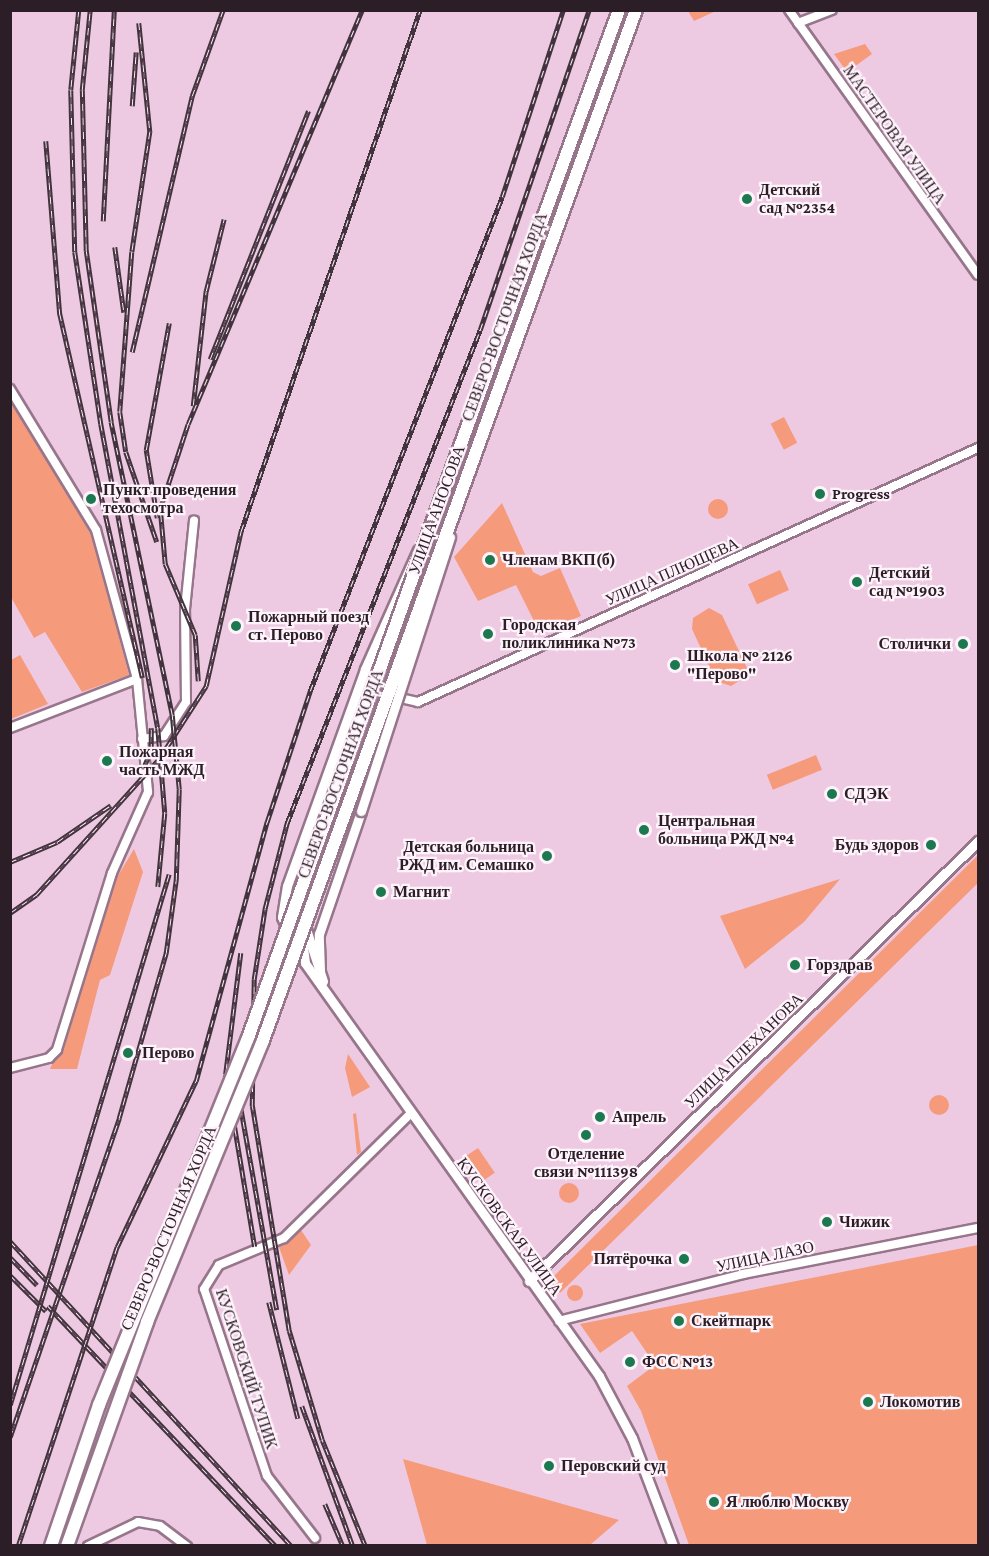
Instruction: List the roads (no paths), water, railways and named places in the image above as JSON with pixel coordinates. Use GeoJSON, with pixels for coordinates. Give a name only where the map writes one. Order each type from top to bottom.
{"type":"FeatureCollection","features":[{"type":"Feature","properties":{"kind":"main road","name":"СЕВЕРО-ВОСТОЧНАЯ ХОРДА"},"geometry":{"type":"LineString","coordinates":[[51,1545],[103,1394],[248,1038],[430,528],[620,10]]}},
{"type":"Feature","properties":{"kind":"main road","name":"СЕВЕРО-ВОСТОЧНАЯ ХОРДА"},"geometry":{"type":"LineString","coordinates":[[67,1545],[139,1344],[262,1043],[635,10]]}},
{"type":"Feature","properties":{"kind":"street","name":"УЛИЦА АНОСОВА"},"geometry":{"type":"LineString","coordinates":[[298,939],[298,910],[374,692],[620,10]]}},
{"type":"Feature","properties":{"kind":"street","name":"УЛИЦА АНОСОВА"},"geometry":{"type":"LineString","coordinates":[[326,986],[309,948],[306,912],[635,10]]}},
{"type":"Feature","properties":{"kind":"street","name":"МАСТЕРОВАЯ УЛИЦА"},"geometry":{"type":"LineString","coordinates":[[789,10],[978,274]]}},
{"type":"Feature","properties":{"kind":"street"},"geometry":{"type":"LineString","coordinates":[[798,23],[832,10]]}},
{"type":"Feature","properties":{"kind":"street"},"geometry":{"type":"LineString","coordinates":[[10,389],[96,530],[137,680],[147,802],[111,873],[57,1050],[49,1058],[10,1068]]}},
{"type":"Feature","properties":{"kind":"street","name":"УЛИЦА ПЛЮЩЕВА"},"geometry":{"type":"LineString","coordinates":[[374,692],[418,702],[978,448]]}},
{"type":"Feature","properties":{"kind":"street"},"geometry":{"type":"LineString","coordinates":[[321,976],[319,934],[447,552],[459,496]]}},
{"type":"Feature","properties":{"kind":"street"},"geometry":{"type":"LineString","coordinates":[[142,739],[164,736],[186,702],[185,609],[194,520]]}},
{"type":"Feature","properties":{"kind":"street"},"geometry":{"type":"LineString","coordinates":[[305,963],[290,941],[282,908],[319,798],[404,575],[430,528]]}},
{"type":"Feature","properties":{"kind":"street"},"geometry":{"type":"LineString","coordinates":[[10,728],[137,680]]}},
{"type":"Feature","properties":{"kind":"street","name":"УЛИЦА ПЛЕХАНОВА"},"geometry":{"type":"LineString","coordinates":[[529,1281],[978,841]]}},
{"type":"Feature","properties":{"kind":"street","name":"КУСКОВСКАЯ УЛИЦА"},"geometry":{"type":"LineString","coordinates":[[298,939],[305,963],[326,986],[411,1113],[559,1321],[623,1420],[673,1545]]}},
{"type":"Feature","properties":{"kind":"street","name":"КУСКОВСКИЙ ТУПИК"},"geometry":{"type":"LineString","coordinates":[[315,1538],[267,1476],[204,1289],[219,1265],[284,1238],[411,1113]]}},
{"type":"Feature","properties":{"kind":"street","name":"УЛИЦА ЛАЗО"},"geometry":{"type":"LineString","coordinates":[[559,1321],[722,1279],[978,1228]]}},
{"type":"Feature","properties":{"kind":"street"},"geometry":{"type":"LineString","coordinates":[[88,1545],[138,1522],[160,1526],[187,1545]]}},
{"type":"Feature","properties":{"kind":"railway"},"geometry":{"type":"LineString","coordinates":[[79,10],[71,90],[75,252],[101,424],[158,728],[165,813],[158,887]]}},
{"type":"Feature","properties":{"kind":"railway"},"geometry":{"type":"LineString","coordinates":[[10,1437],[119,1118],[166,953],[176,880],[179,789],[172,715],[111,422],[86,251],[82,90],[90,10]]}},
{"type":"Feature","properties":{"kind":"railway"},"geometry":{"type":"LineString","coordinates":[[103,221],[114,10]]}},
{"type":"Feature","properties":{"kind":"railway"},"geometry":{"type":"LineString","coordinates":[[132,352],[192,96],[223,10]]}},
{"type":"Feature","properties":{"kind":"railway"},"geometry":{"type":"LineString","coordinates":[[198,681],[195,635],[165,564],[160,509],[188,424],[362,10]]}},
{"type":"Feature","properties":{"kind":"railway"},"geometry":{"type":"LineString","coordinates":[[10,913],[36,895],[159,759],[206,686],[241,531],[420,10]]}},
{"type":"Feature","properties":{"kind":"railway"},"geometry":{"type":"LineString","coordinates":[[18,1546],[117,1247],[196,1081],[267,822],[310,691],[502,197],[563,10]]}},
{"type":"Feature","properties":{"kind":"railway"},"geometry":{"type":"LineString","coordinates":[[365,1546],[322,1440],[289,1331],[252,1106],[254,979],[265,908],[287,823],[480,330],[589,10]]}},
{"type":"Feature","properties":{"kind":"railway"},"geometry":{"type":"LineString","coordinates":[[139,23],[150,132],[132,252],[120,412],[126,452],[157,542]]}},
{"type":"Feature","properties":{"kind":"railway"},"geometry":{"type":"LineString","coordinates":[[132,106],[136,52]]}},
{"type":"Feature","properties":{"kind":"railway"},"geometry":{"type":"LineString","coordinates":[[210,359],[308,111]]}},
{"type":"Feature","properties":{"kind":"railway"},"geometry":{"type":"LineString","coordinates":[[46,141],[60,314],[143,678]]}},
{"type":"Feature","properties":{"kind":"railway"},"geometry":{"type":"LineString","coordinates":[[193,406],[206,291],[224,219]]}},
{"type":"Feature","properties":{"kind":"railway"},"geometry":{"type":"LineString","coordinates":[[115,247],[124,312]]}},
{"type":"Feature","properties":{"kind":"railway"},"geometry":{"type":"LineString","coordinates":[[157,518],[146,450],[169,323]]}},
{"type":"Feature","properties":{"kind":"railway"},"geometry":{"type":"LineString","coordinates":[[142,771],[151,751],[151,728]]}},
{"type":"Feature","properties":{"kind":"railway"},"geometry":{"type":"LineString","coordinates":[[10,862],[57,842],[111,805]]}},
{"type":"Feature","properties":{"kind":"railway"},"geometry":{"type":"LineString","coordinates":[[10,1405],[169,874]]}},
{"type":"Feature","properties":{"kind":"railway"},"geometry":{"type":"LineString","coordinates":[[241,953],[226,1074],[255,1247]]}},
{"type":"Feature","properties":{"kind":"railway"},"geometry":{"type":"LineString","coordinates":[[241,1068],[241,1108],[277,1310]]}},
{"type":"Feature","properties":{"kind":"railway"},"geometry":{"type":"LineString","coordinates":[[10,1241],[291,1546]]}},
{"type":"Feature","properties":{"kind":"railway"},"geometry":{"type":"LineString","coordinates":[[10,1257],[37,1285]]}},
{"type":"Feature","properties":{"kind":"railway"},"geometry":{"type":"LineString","coordinates":[[10,1275],[46,1311]]}},
{"type":"Feature","properties":{"kind":"railway"},"geometry":{"type":"LineString","coordinates":[[269,1302],[298,1418]]}},
{"type":"Feature","properties":{"kind":"railway"},"geometry":{"type":"LineString","coordinates":[[48,1306],[276,1546]]}},
{"type":"Feature","properties":{"kind":"railway"},"geometry":{"type":"LineString","coordinates":[[302,1406],[353,1546]]}},
{"type":"Feature","properties":{"kind":"railway"},"geometry":{"type":"LineString","coordinates":[[325,1504],[343,1546]]}},
{"type":"Feature","properties":{"kind":"place","name":"Детский сад №2354"},"geometry":{"type":"Point","coordinates":[747,199]}},
{"type":"Feature","properties":{"kind":"place","name":"Progress"},"geometry":{"type":"Point","coordinates":[820,494]}},
{"type":"Feature","properties":{"kind":"place","name":"Пункт проведения техосмотра"},"geometry":{"type":"Point","coordinates":[91,499]}},
{"type":"Feature","properties":{"kind":"place","name":"Членам ВКП(б)"},"geometry":{"type":"Point","coordinates":[490,560]}},
{"type":"Feature","properties":{"kind":"place","name":"Детский сад №1903"},"geometry":{"type":"Point","coordinates":[857,582]}},
{"type":"Feature","properties":{"kind":"place","name":"Пожарный поезд ст. Перово"},"geometry":{"type":"Point","coordinates":[236,626]}},
{"type":"Feature","properties":{"kind":"place","name":"Городская поликлиника №73"},"geometry":{"type":"Point","coordinates":[488,634]}},
{"type":"Feature","properties":{"kind":"place","name":"Столички"},"geometry":{"type":"Point","coordinates":[963,644]}},
{"type":"Feature","properties":{"kind":"place","name":"Школа № 2126 \"Перово\""},"geometry":{"type":"Point","coordinates":[675,665]}},
{"type":"Feature","properties":{"kind":"place","name":"Пожарная часть МЖД"},"geometry":{"type":"Point","coordinates":[107,761]}},
{"type":"Feature","properties":{"kind":"place","name":"СДЭК"},"geometry":{"type":"Point","coordinates":[832,794]}},
{"type":"Feature","properties":{"kind":"place","name":"Центральная больница РЖД №4"},"geometry":{"type":"Point","coordinates":[644,830]}},
{"type":"Feature","properties":{"kind":"place","name":"Будь здоров"},"geometry":{"type":"Point","coordinates":[931,845]}},
{"type":"Feature","properties":{"kind":"place","name":"Детская больница РЖД им. Семашко"},"geometry":{"type":"Point","coordinates":[547,856]}},
{"type":"Feature","properties":{"kind":"place","name":"Магнит"},"geometry":{"type":"Point","coordinates":[381,892]}},
{"type":"Feature","properties":{"kind":"place","name":"Горздрав"},"geometry":{"type":"Point","coordinates":[795,965]}},
{"type":"Feature","properties":{"kind":"place","name":"Перово"},"geometry":{"type":"Point","coordinates":[128,1053]}},
{"type":"Feature","properties":{"kind":"place","name":"Апрель"},"geometry":{"type":"Point","coordinates":[600,1117]}},
{"type":"Feature","properties":{"kind":"place","name":"Отделение связи №111398"},"geometry":{"type":"Point","coordinates":[586,1135]}},
{"type":"Feature","properties":{"kind":"place","name":"Чижик"},"geometry":{"type":"Point","coordinates":[827,1222]}},
{"type":"Feature","properties":{"kind":"place","name":"Пятёрочка"},"geometry":{"type":"Point","coordinates":[684,1259]}},
{"type":"Feature","properties":{"kind":"place","name":"Скейтпарк"},"geometry":{"type":"Point","coordinates":[679,1321]}},
{"type":"Feature","properties":{"kind":"place","name":"ФСС №13"},"geometry":{"type":"Point","coordinates":[630,1362]}},
{"type":"Feature","properties":{"kind":"place","name":"Локомотив"},"geometry":{"type":"Point","coordinates":[868,1402]}},
{"type":"Feature","properties":{"kind":"place","name":"Перовский суд"},"geometry":{"type":"Point","coordinates":[549,1466]}},
{"type":"Feature","properties":{"kind":"place","name":"Я люблю Москву"},"geometry":{"type":"Point","coordinates":[714,1502]}}]}
